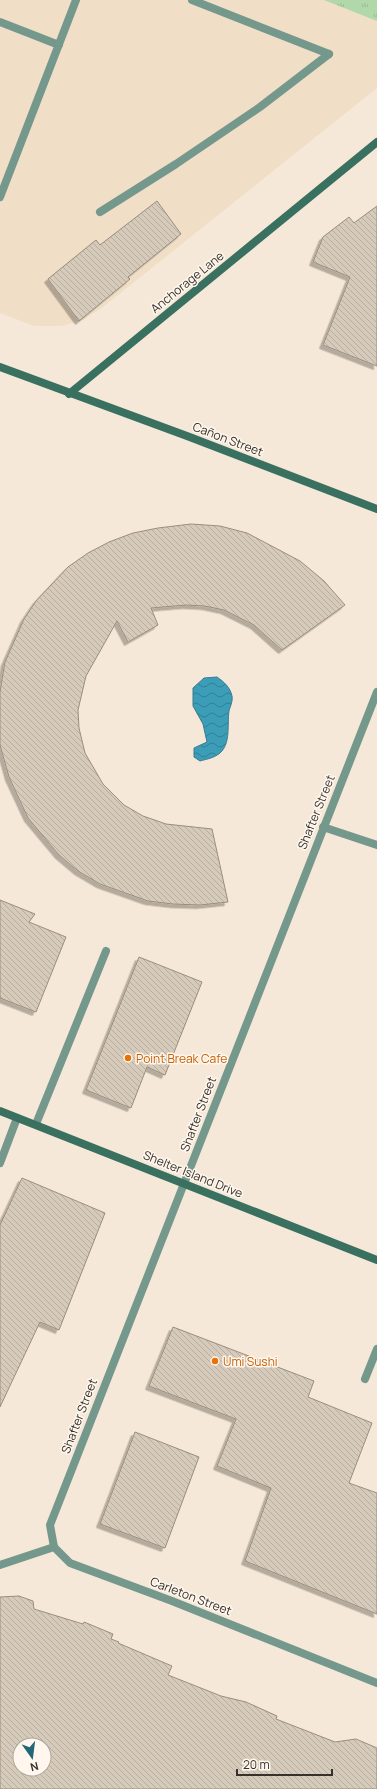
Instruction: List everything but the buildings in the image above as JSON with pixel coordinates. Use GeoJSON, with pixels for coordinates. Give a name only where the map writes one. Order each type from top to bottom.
{"type":"FeatureCollection","features":[{"type":"Feature","properties":{"kind":"street"},"geometry":{"type":"LineString","coordinates":[[0,197],[76,0]]}},
{"type":"Feature","properties":{"kind":"street"},"geometry":{"type":"LineString","coordinates":[[100,212],[260,108],[329,54],[192,0]]}},
{"type":"Feature","properties":{"kind":"street"},"geometry":{"type":"LineString","coordinates":[[0,22],[59,45]]}},
{"type":"Feature","properties":{"kind":"street","name":"Anchorage Lane"},"geometry":{"type":"LineString","coordinates":[[69,394],[377,142]]}},
{"type":"Feature","properties":{"kind":"street"},"geometry":{"type":"LineString","coordinates":[[0,367],[69,394]]}},
{"type":"Feature","properties":{"kind":"street","name":"Cañon Street"},"geometry":{"type":"LineString","coordinates":[[69,394],[187,436],[377,509]]}},
{"type":"Feature","properties":{"kind":"street","name":"Shafter Street"},"geometry":{"type":"LineString","coordinates":[[54,1547],[50,1526],[185,1183],[201,1136],[377,692]]}},
{"type":"Feature","properties":{"kind":"street"},"geometry":{"type":"LineString","coordinates":[[323,827],[377,845]]}},
{"type":"Feature","properties":{"kind":"street"},"geometry":{"type":"LineString","coordinates":[[36,1124],[106,951]]}},
{"type":"Feature","properties":{"kind":"street","name":"Shelter Island Drive"},"geometry":{"type":"LineString","coordinates":[[0,1111],[377,1260]]}},
{"type":"Feature","properties":{"kind":"street"},"geometry":{"type":"LineString","coordinates":[[0,1163],[17,1118]]}},
{"type":"Feature","properties":{"kind":"street"},"geometry":{"type":"LineString","coordinates":[[365,1379],[377,1349]]}},
{"type":"Feature","properties":{"kind":"street"},"geometry":{"type":"LineString","coordinates":[[0,1565],[54,1547]]}},
{"type":"Feature","properties":{"kind":"street","name":"Carleton Street"},"geometry":{"type":"LineString","coordinates":[[54,1547],[70,1563],[172,1601],[377,1683]]}},
{"type":"Feature","properties":{"kind":"shaded area"},"geometry":{"type":"Polygon","coordinates":[[[0,0],[377,0],[377,88],[103,307],[83,320],[61,326],[34,326],[0,313],[0,0]]]}},
{"type":"Feature","properties":{"kind":"green space"},"geometry":{"type":"Polygon","coordinates":[[[324,0],[377,0],[377,21],[324,0]]]}},
{"type":"Feature","properties":{"kind":"water"},"geometry":{"type":"Polygon","coordinates":[[[217,677],[230,690],[232,696],[226,744],[220,753],[200,761],[194,757],[194,748],[207,742],[203,724],[193,706],[193,688],[204,678],[217,677]]]}},
{"type":"Feature","properties":{"kind":"place","name":"Point Break Cafe"},"geometry":{"type":"Point","coordinates":[128,1058]}},
{"type":"Feature","properties":{"kind":"place","name":"Umi Sushi"},"geometry":{"type":"Point","coordinates":[215,1361]}}]}
